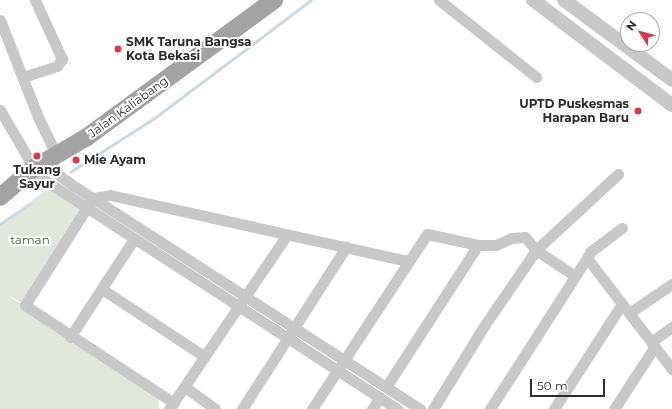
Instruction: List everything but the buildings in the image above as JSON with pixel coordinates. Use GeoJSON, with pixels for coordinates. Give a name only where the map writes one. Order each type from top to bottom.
{"type":"FeatureCollection","features":[{"type":"Feature","properties":{"kind":"main road","name":"Jalan Kaliabang"},"geometry":{"type":"LineString","coordinates":[[0,197],[87,137],[274,0]]}},
{"type":"Feature","properties":{"kind":"street"},"geometry":{"type":"LineString","coordinates":[[23,78],[57,66],[62,59],[35,0]]}},
{"type":"Feature","properties":{"kind":"street"},"geometry":{"type":"LineString","coordinates":[[439,0],[536,77]]}},
{"type":"Feature","properties":{"kind":"street"},"geometry":{"type":"LineString","coordinates":[[533,0],[645,83],[672,105]]}},
{"type":"Feature","properties":{"kind":"street"},"geometry":{"type":"LineString","coordinates":[[564,0],[656,70],[672,80]]}},
{"type":"Feature","properties":{"kind":"street"},"geometry":{"type":"LineString","coordinates":[[0,20],[23,78],[48,164],[46,181],[397,409]]}},
{"type":"Feature","properties":{"kind":"street"},"geometry":{"type":"LineString","coordinates":[[645,83],[656,70]]}},
{"type":"Feature","properties":{"kind":"street"},"geometry":{"type":"LineString","coordinates":[[0,110],[48,164],[74,186],[420,409]]}},
{"type":"Feature","properties":{"kind":"street"},"geometry":{"type":"LineString","coordinates":[[433,409],[484,326],[536,250],[618,174]]}},
{"type":"Feature","properties":{"kind":"street"},"geometry":{"type":"LineString","coordinates":[[287,235],[247,297],[171,406],[25,305],[93,198],[110,195],[408,261]]}},
{"type":"Feature","properties":{"kind":"street"},"geometry":{"type":"LineString","coordinates":[[490,409],[590,252],[622,228]]}},
{"type":"Feature","properties":{"kind":"street"},"geometry":{"type":"LineString","coordinates":[[312,409],[427,234],[478,244],[496,245],[512,238],[525,237],[536,250],[575,276]]}},
{"type":"Feature","properties":{"kind":"street"},"geometry":{"type":"LineString","coordinates":[[70,337],[134,239]]}},
{"type":"Feature","properties":{"kind":"street"},"geometry":{"type":"LineString","coordinates":[[386,387],[478,244]]}},
{"type":"Feature","properties":{"kind":"street"},"geometry":{"type":"LineString","coordinates":[[242,409],[346,247]]}},
{"type":"Feature","properties":{"kind":"street"},"geometry":{"type":"LineString","coordinates":[[587,258],[672,369]]}},
{"type":"Feature","properties":{"kind":"street"},"geometry":{"type":"LineString","coordinates":[[629,313],[672,284]]}},
{"type":"Feature","properties":{"kind":"street"},"geometry":{"type":"LineString","coordinates":[[102,290],[205,357]]}},
{"type":"Feature","properties":{"kind":"street"},"geometry":{"type":"LineString","coordinates":[[554,409],[622,304]]}},
{"type":"Feature","properties":{"kind":"street"},"geometry":{"type":"LineString","coordinates":[[614,409],[653,344],[672,327]]}},
{"type":"Feature","properties":{"kind":"street"},"geometry":{"type":"LineString","coordinates":[[185,387],[215,409]]}},
{"type":"Feature","properties":{"kind":"street"},"geometry":{"type":"LineString","coordinates":[[372,409],[380,397]]}},
{"type":"Feature","properties":{"kind":"green space","name":"taman"},"geometry":{"type":"Polygon","coordinates":[[[52,186],[87,208],[25,305],[4,293],[158,393],[159,409],[0,409],[0,224],[52,186]]]}},
{"type":"Feature","properties":{"kind":"waterway"},"geometry":{"type":"LineString","coordinates":[[70,172],[153,119],[311,0]]}},
{"type":"Feature","properties":{"kind":"waterway"},"geometry":{"type":"LineString","coordinates":[[0,224],[31,203]]}},
{"type":"Feature","properties":{"kind":"place","name":"SMK Taruna Bangsa Kota Bekasi"},"geometry":{"type":"Point","coordinates":[118,49]}},
{"type":"Feature","properties":{"kind":"place","name":"UPTD Puskesmas Harapan Baru"},"geometry":{"type":"Point","coordinates":[638,111]}},
{"type":"Feature","properties":{"kind":"place","name":"Tukang Sayur"},"geometry":{"type":"Point","coordinates":[37,156]}},
{"type":"Feature","properties":{"kind":"place","name":"Mie Ayam"},"geometry":{"type":"Point","coordinates":[76,160]}}]}
